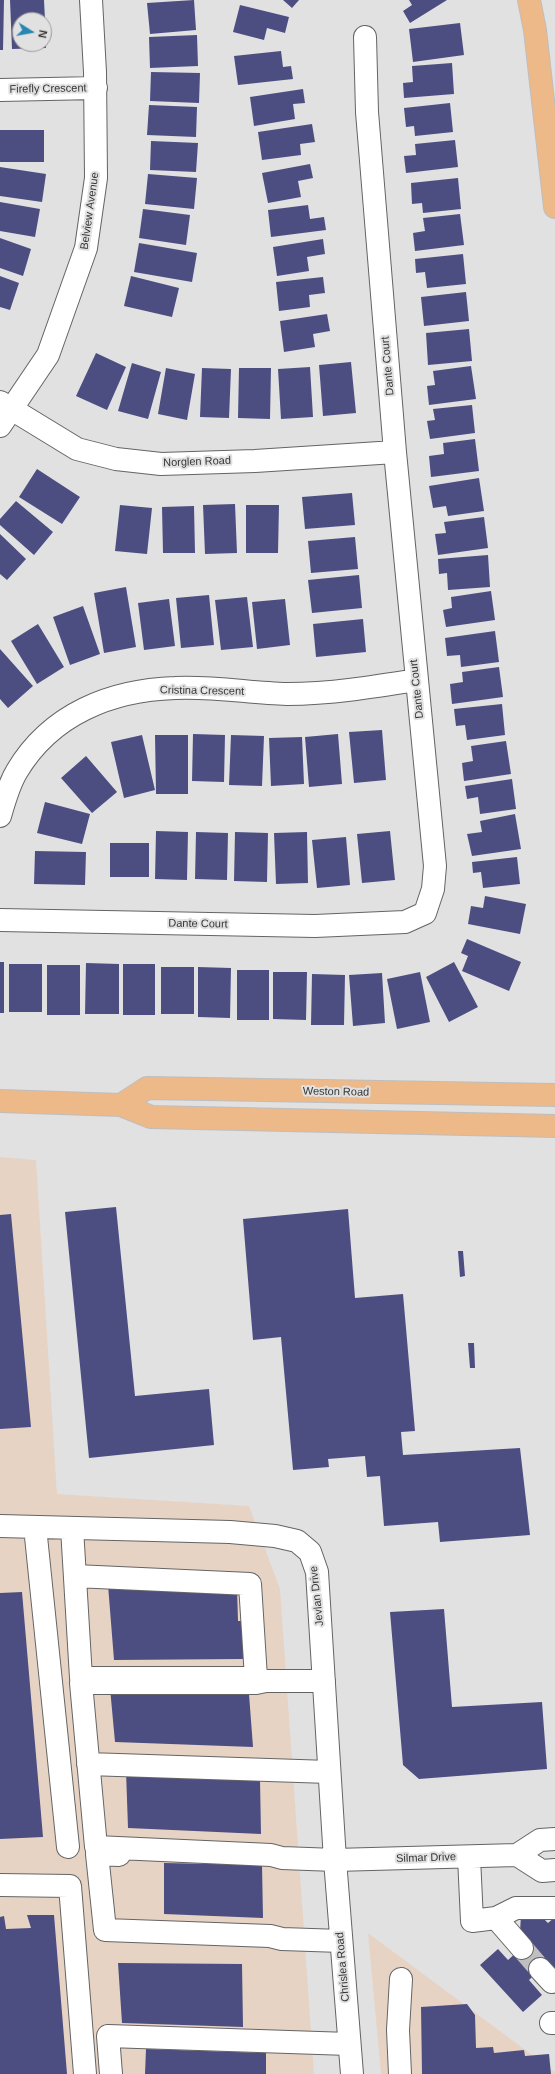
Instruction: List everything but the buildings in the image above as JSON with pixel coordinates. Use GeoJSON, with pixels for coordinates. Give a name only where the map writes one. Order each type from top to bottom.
{"type":"FeatureCollection","features":[{"type":"Feature","properties":{"kind":"main road"},"geometry":{"type":"LineString","coordinates":[[528,0],[535,30],[555,207]]}},
{"type":"Feature","properties":{"kind":"main road"},"geometry":{"type":"LineString","coordinates":[[535,30],[541,0]]}},
{"type":"Feature","properties":{"kind":"main road","name":"Weston Road"},"geometry":{"type":"LineString","coordinates":[[121,1105],[147,1088],[555,1096]]}},
{"type":"Feature","properties":{"kind":"main road"},"geometry":{"type":"LineString","coordinates":[[0,1101],[121,1105],[151,1117],[555,1126]]}},
{"type":"Feature","properties":{"kind":"street","name":"Belview Avenue"},"geometry":{"type":"LineString","coordinates":[[4,412],[48,355],[86,248],[96,178],[96,88],[91,0]]}},
{"type":"Feature","properties":{"kind":"street","name":"Dante Court"},"geometry":{"type":"LineString","coordinates":[[0,920],[315,926],[406,922],[425,913],[433,889],[435,866],[395,452],[367,112],[365,37]]}},
{"type":"Feature","properties":{"kind":"street","name":"Firefly Crescent"},"geometry":{"type":"LineString","coordinates":[[0,90],[96,88]]}},
{"type":"Feature","properties":{"kind":"street","name":"Norglen Road"},"geometry":{"type":"LineString","coordinates":[[4,412],[77,449],[116,459],[161,464],[254,461],[395,452]]}},
{"type":"Feature","properties":{"kind":"street","name":"Cristina Crescent"},"geometry":{"type":"LineString","coordinates":[[0,816],[16,772],[34,745],[57,724],[92,706],[126,693],[175,688],[287,694],[362,689],[416,680]]}},
{"type":"Feature","properties":{"kind":"street","name":"Jevlan Drive"},"geometry":{"type":"LineString","coordinates":[[0,1526],[230,1532],[275,1536],[297,1541],[310,1552],[317,1572],[335,1860]]}},
{"type":"Feature","properties":{"kind":"street"},"geometry":{"type":"LineString","coordinates":[[35,1527],[68,1848]]}},
{"type":"Feature","properties":{"kind":"street"},"geometry":{"type":"LineString","coordinates":[[72,1528],[81,1678],[324,1681]]}},
{"type":"Feature","properties":{"kind":"street"},"geometry":{"type":"LineString","coordinates":[[75,1576],[250,1584],[261,1680]]}},
{"type":"Feature","properties":{"kind":"street"},"geometry":{"type":"LineString","coordinates":[[261,1680],[256,1683],[81,1683],[96,1847],[271,1855],[282,1858]]}},
{"type":"Feature","properties":{"kind":"street"},"geometry":{"type":"LineString","coordinates":[[88,1764],[329,1772]]}},
{"type":"Feature","properties":{"kind":"street"},"geometry":{"type":"LineString","coordinates":[[555,1839],[540,1840],[517,1855],[542,1871],[555,1870]]}},
{"type":"Feature","properties":{"kind":"street"},"geometry":{"type":"LineString","coordinates":[[282,1858],[270,1861],[96,1854],[105,1930],[270,1936],[282,1939],[341,1941]]}},
{"type":"Feature","properties":{"kind":"street","name":"Silmar Drive"},"geometry":{"type":"LineString","coordinates":[[282,1858],[335,1860],[517,1855]]}},
{"type":"Feature","properties":{"kind":"street"},"geometry":{"type":"LineString","coordinates":[[469,1857],[472,1921],[496,1918],[516,1908],[537,1906],[555,1908]]}},
{"type":"Feature","properties":{"kind":"street","name":"Chrislea Road"},"geometry":{"type":"LineString","coordinates":[[335,1860],[352,2074]]}},
{"type":"Feature","properties":{"kind":"street"},"geometry":{"type":"LineString","coordinates":[[0,1886],[70,1886],[85,2074]]}},
{"type":"Feature","properties":{"kind":"street"},"geometry":{"type":"LineString","coordinates":[[496,1918],[522,1948]]}},
{"type":"Feature","properties":{"kind":"street"},"geometry":{"type":"LineString","coordinates":[[400,2074],[398,2030],[401,1979]]}},
{"type":"Feature","properties":{"kind":"street"},"geometry":{"type":"LineString","coordinates":[[116,2028],[247,2033]]}},
{"type":"Feature","properties":{"kind":"street"},"geometry":{"type":"LineString","coordinates":[[111,2074],[108,2036],[350,2044]]}},
{"type":"Feature","properties":{"kind":"shaded area"},"geometry":{"type":"Polygon","coordinates":[[[0,1157],[36,1160],[57,1494],[249,1506],[280,1589],[314,2074],[0,2074],[0,1157]]]}},
{"type":"Feature","properties":{"kind":"shaded area"},"geometry":{"type":"Polygon","coordinates":[[[368,1933],[555,2072],[555,2074],[381,2074],[368,1933]]]}},
{"type":"Feature","properties":{"kind":"tunnel"},"geometry":{"type":"LineString","coordinates":[[522,1948],[540,1969]]}}]}
